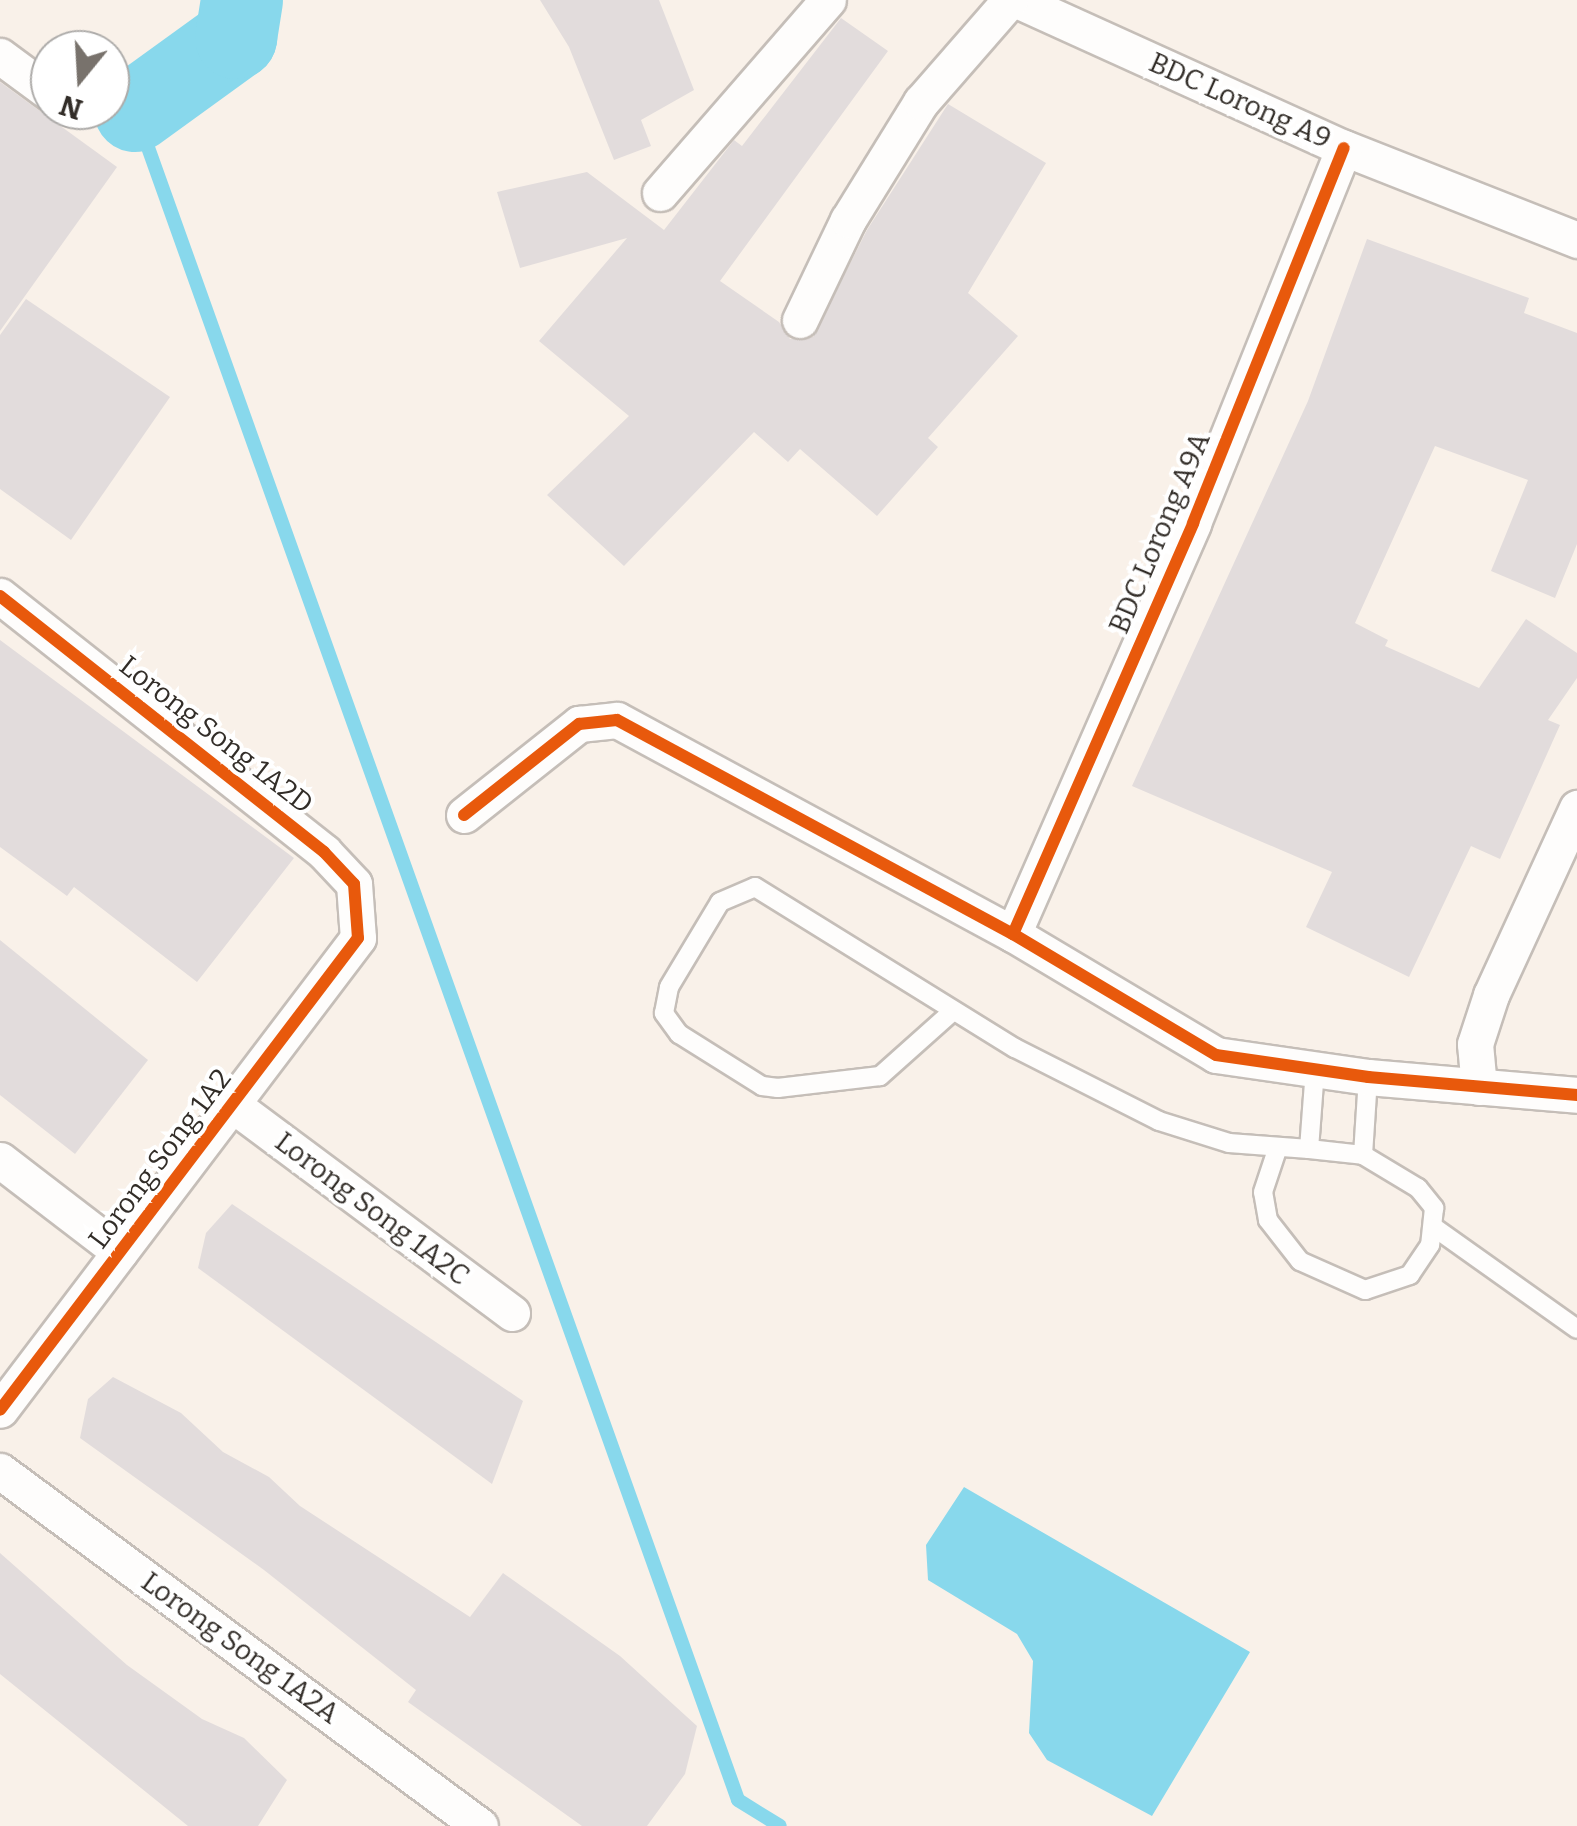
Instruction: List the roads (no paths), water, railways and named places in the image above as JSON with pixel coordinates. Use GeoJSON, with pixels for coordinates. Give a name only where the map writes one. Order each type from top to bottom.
{"type":"FeatureCollection","features":[{"type":"Feature","properties":{"kind":"street"},"geometry":{"type":"LineString","coordinates":[[660,193],[828,0]]}},
{"type":"Feature","properties":{"kind":"street"},"geometry":{"type":"LineString","coordinates":[[800,320],[848,220],[921,102],[1013,0]]}},
{"type":"Feature","properties":{"kind":"street","name":"BDC Lorong A9"},"geometry":{"type":"LineString","coordinates":[[1013,0],[1344,148],[1577,240]]}},
{"type":"Feature","properties":{"kind":"street"},"geometry":{"type":"LineString","coordinates":[[0,56],[30,78]]}},
{"type":"Feature","properties":{"kind":"street","name":"BDC Lorong A9A"},"geometry":{"type":"LineString","coordinates":[[1013,934],[1193,523],[1344,148]]}},
{"type":"Feature","properties":{"kind":"street","name":"Lorong Song 1A2D"},"geometry":{"type":"LineString","coordinates":[[0,596],[324,852],[354,884],[358,938]]}},
{"type":"Feature","properties":{"kind":"street"},"geometry":{"type":"LineString","coordinates":[[464,815],[579,724],[617,720],[1013,934],[1216,1055],[1368,1077],[1577,1095]]}},
{"type":"Feature","properties":{"kind":"street"},"geometry":{"type":"LineString","coordinates":[[1478,1087],[1475,1044],[1491,995],[1577,808]]}},
{"type":"Feature","properties":{"kind":"street","name":"Lorong Song 1A2"},"geometry":{"type":"LineString","coordinates":[[1,1405],[358,938]]}},
{"type":"Feature","properties":{"kind":"street","name":"Lorong Song 1A2C"},"geometry":{"type":"LineString","coordinates":[[232,1104],[512,1313]]}},
{"type":"Feature","properties":{"kind":"street"},"geometry":{"type":"LineString","coordinates":[[0,1160],[120,1252]]}},
{"type":"Feature","properties":{"kind":"street","name":"Lorong Song 1A2A"},"geometry":{"type":"LineString","coordinates":[[0,1471],[480,1826]]}},
{"type":"Feature","properties":{"kind":"lane"},"geometry":{"type":"LineString","coordinates":[[953,1010],[880,1076],[778,1088],[762,1086],[680,1034],[664,1013],[670,987],[720,902],[754,887],[953,1010],[1159,1120],[1229,1143],[1308,1149],[1362,1155],[1418,1188],[1434,1208],[1435,1228],[1410,1275],[1382,1288],[1345,1285],[1300,1260],[1268,1220],[1263,1192],[1278,1147]]}},
{"type":"Feature","properties":{"kind":"lane"},"geometry":{"type":"LineString","coordinates":[[1308,1149],[1315,1070]]}},
{"type":"Feature","properties":{"kind":"lane"},"geometry":{"type":"LineString","coordinates":[[1362,1155],[1368,1077]]}},
{"type":"Feature","properties":{"kind":"lane"},"geometry":{"type":"LineString","coordinates":[[1435,1228],[1577,1329]]}},
{"type":"Feature","properties":{"kind":"water"},"geometry":{"type":"Polygon","coordinates":[[[964,1487],[1250,1652],[1152,1816],[1047,1760],[1029,1733],[1033,1661],[1017,1634],[928,1580],[926,1545],[964,1487]]]}},
{"type":"Feature","properties":{"kind":"waterway"},"geometry":{"type":"LineString","coordinates":[[135,111],[236,38],[242,0]]}},
{"type":"Feature","properties":{"kind":"waterway"},"geometry":{"type":"LineString","coordinates":[[135,111],[738,1800],[780,1826]]}}]}
